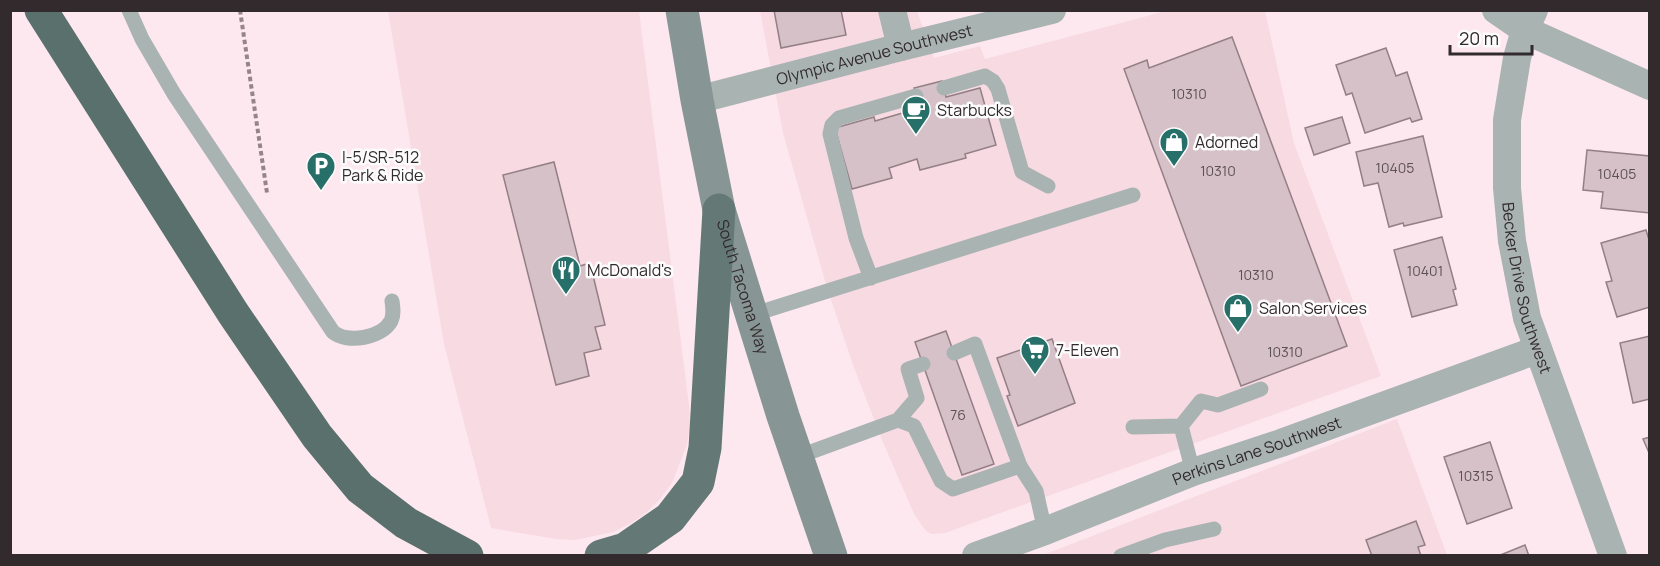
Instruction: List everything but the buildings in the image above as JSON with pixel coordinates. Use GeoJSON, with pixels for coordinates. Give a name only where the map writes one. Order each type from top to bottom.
{"type":"FeatureCollection","features":[{"type":"Feature","properties":{"kind":"highway"},"geometry":{"type":"LineString","coordinates":[[41,10],[233,314],[317,436],[360,488],[406,523],[467,555]]}},
{"type":"Feature","properties":{"kind":"highway"},"geometry":{"type":"LineString","coordinates":[[601,555],[625,549],[656,530],[670,518],[698,482],[705,448],[719,210]]}},
{"type":"Feature","properties":{"kind":"main road","name":"South Tacoma Way"},"geometry":{"type":"LineString","coordinates":[[682,10],[719,210],[797,457],[831,555]]}},
{"type":"Feature","properties":{"kind":"street"},"geometry":{"type":"LineString","coordinates":[[892,10],[901,47]]}},
{"type":"Feature","properties":{"kind":"street","name":"Olympic Avenue Southwest"},"geometry":{"type":"LineString","coordinates":[[697,100],[1052,10]]}},
{"type":"Feature","properties":{"kind":"street"},"geometry":{"type":"LineString","coordinates":[[1496,10],[1530,20],[1650,86]]}},
{"type":"Feature","properties":{"kind":"street","name":"Becker Drive Southwest"},"geometry":{"type":"LineString","coordinates":[[1530,20],[1517,58],[1507,120],[1506,176],[1516,268],[1527,318],[1613,555]]}},
{"type":"Feature","properties":{"kind":"street","name":"Perkins Lane Southwest"},"geometry":{"type":"LineString","coordinates":[[976,555],[1045,531],[1193,472],[1281,443],[1538,350]]}},
{"type":"Feature","properties":{"kind":"lane"},"geometry":{"type":"LineString","coordinates":[[129,10],[142,39],[174,94],[333,332],[349,339],[380,332],[387,327],[392,318],[392,301]]}},
{"type":"Feature","properties":{"kind":"lane"},"geometry":{"type":"LineString","coordinates":[[944,88],[985,76],[993,81],[998,89],[1022,172],[1048,186]]}},
{"type":"Feature","properties":{"kind":"lane"},"geometry":{"type":"LineString","coordinates":[[872,278],[856,238],[830,134],[832,125],[839,118],[916,96]]}},
{"type":"Feature","properties":{"kind":"lane"},"geometry":{"type":"LineString","coordinates":[[752,315],[1133,195]]}},
{"type":"Feature","properties":{"kind":"lane"},"geometry":{"type":"LineString","coordinates":[[954,353],[975,344],[1020,466],[1036,491],[1045,531]]}},
{"type":"Feature","properties":{"kind":"lane"},"geometry":{"type":"LineString","coordinates":[[797,457],[898,420],[917,398],[908,369],[923,364]]}},
{"type":"Feature","properties":{"kind":"lane"},"geometry":{"type":"LineString","coordinates":[[1133,427],[1181,426],[1201,402],[1218,405],[1261,389]]}},
{"type":"Feature","properties":{"kind":"lane"},"geometry":{"type":"LineString","coordinates":[[898,420],[914,426],[941,481],[953,489],[1020,466]]}},
{"type":"Feature","properties":{"kind":"lane"},"geometry":{"type":"LineString","coordinates":[[1181,426],[1193,472]]}},
{"type":"Feature","properties":{"kind":"lane"},"geometry":{"type":"LineString","coordinates":[[1121,555],[1165,540],[1214,529]]}},
{"type":"Feature","properties":{"kind":"path"},"geometry":{"type":"LineString","coordinates":[[240,10],[267,193]]}},
{"type":"Feature","properties":{"kind":"shaded area"},"geometry":{"type":"Polygon","coordinates":[[[388,11],[639,11],[690,425],[687,445],[672,483],[646,513],[613,532],[575,540],[491,528],[444,344],[388,11]]]}},
{"type":"Feature","properties":{"kind":"shaded area"},"geometry":{"type":"Polygon","coordinates":[[[760,11],[917,11],[934,58],[980,46],[985,59],[1166,11],[1265,11],[1294,143],[1381,376],[945,533],[931,534],[925,530],[914,514],[882,440],[827,288],[783,133],[760,11]]]}},
{"type":"Feature","properties":{"kind":"shaded area"},"geometry":{"type":"Polygon","coordinates":[[[1397,419],[1447,555],[1040,556],[1397,419]]]}},
{"type":"Feature","properties":{"kind":"place","name":"Starbucks"},"geometry":{"type":"Point","coordinates":[916,136]}},
{"type":"Feature","properties":{"kind":"place","name":"Adorned"},"geometry":{"type":"Point","coordinates":[1174,168]}},
{"type":"Feature","properties":{"kind":"place","name":"I-5/SR-512 Park & Ride"},"geometry":{"type":"Point","coordinates":[321,192]}},
{"type":"Feature","properties":{"kind":"place","name":"McDonald's"},"geometry":{"type":"Point","coordinates":[566,296]}},
{"type":"Feature","properties":{"kind":"place","name":"Salon Services"},"geometry":{"type":"Point","coordinates":[1238,334]}},
{"type":"Feature","properties":{"kind":"place","name":"7-Eleven"},"geometry":{"type":"Point","coordinates":[1035,376]}}]}
